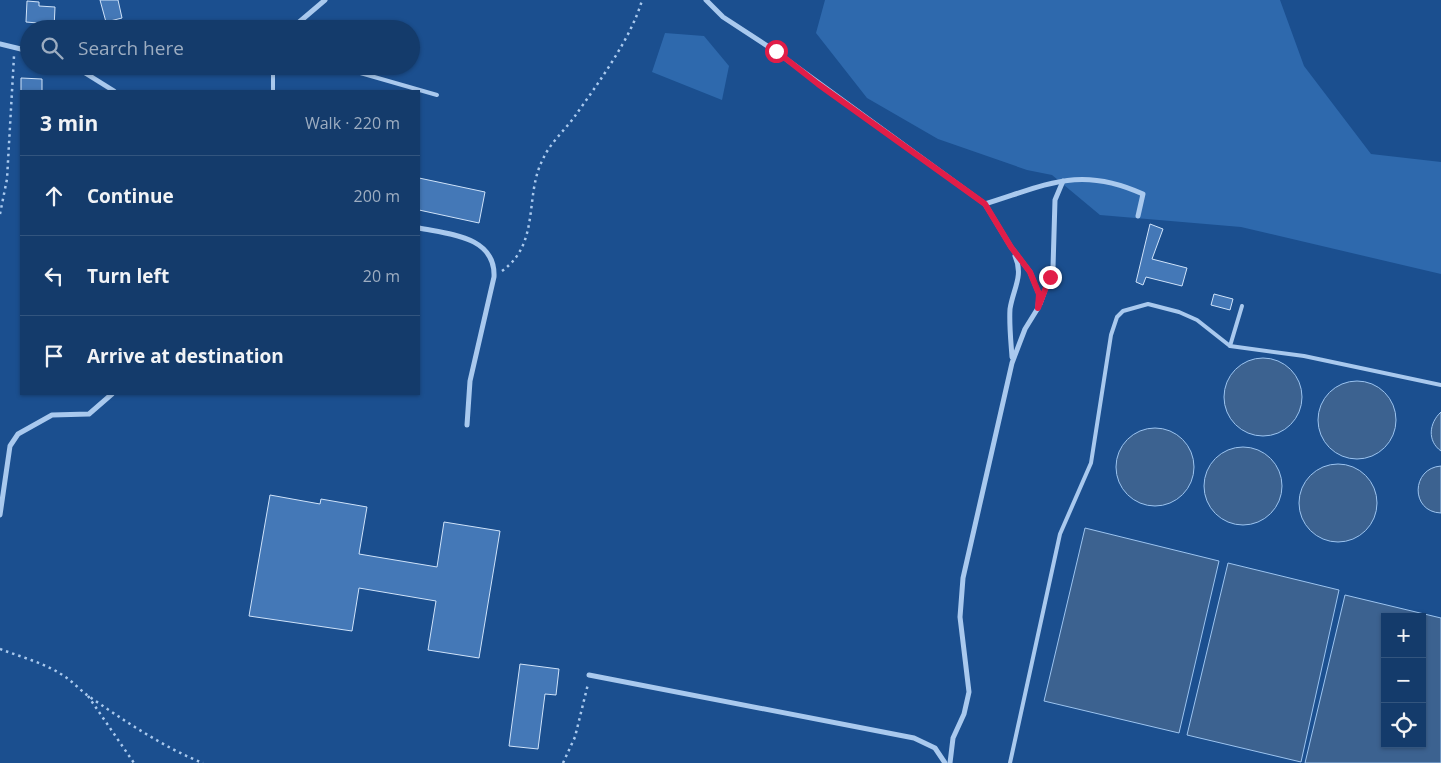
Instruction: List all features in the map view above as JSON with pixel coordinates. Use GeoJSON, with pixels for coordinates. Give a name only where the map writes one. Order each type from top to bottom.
{"type":"FeatureCollection","features":[{"type":"Feature","properties":{"kind":"street"},"geometry":{"type":"LineString","coordinates":[[706,0],[723,18],[776,51],[818,84],[985,204],[1011,247],[1030,272],[1037,286],[1038,308]]}},
{"type":"Feature","properties":{"kind":"street"},"geometry":{"type":"LineString","coordinates":[[301,20],[322,1]]}},
{"type":"Feature","properties":{"kind":"street"},"geometry":{"type":"LineString","coordinates":[[0,44],[20,48]]}},
{"type":"Feature","properties":{"kind":"street"},"geometry":{"type":"LineString","coordinates":[[88,75],[112,90]]}},
{"type":"Feature","properties":{"kind":"street"},"geometry":{"type":"LineString","coordinates":[[985,204],[1063,181],[1100,179],[1143,194],[1138,216]]}},
{"type":"Feature","properties":{"kind":"street"},"geometry":{"type":"LineString","coordinates":[[950,763],[953,738],[964,714],[969,692],[960,617],[964,578],[1012,363],[1025,329],[1038,308],[1053,268],[1055,200],[1063,181]]}},
{"type":"Feature","properties":{"kind":"street"},"geometry":{"type":"LineString","coordinates":[[420,228],[473,239],[485,249],[493,264],[494,277],[470,381],[467,426]]}},
{"type":"Feature","properties":{"kind":"street"},"geometry":{"type":"LineString","coordinates":[[1011,247],[1018,264],[1019,278],[1010,307],[1012,363]]}},
{"type":"Feature","properties":{"kind":"street"},"geometry":{"type":"LineString","coordinates":[[0,515],[10,446],[18,434],[52,415],[89,414],[111,395]]}},
{"type":"Feature","properties":{"kind":"street"},"geometry":{"type":"LineString","coordinates":[[590,675],[914,738],[934,748],[946,763]]}},
{"type":"Feature","properties":{"kind":"lane"},"geometry":{"type":"LineString","coordinates":[[273,75],[273,90]]}},
{"type":"Feature","properties":{"kind":"lane"},"geometry":{"type":"LineString","coordinates":[[367,75],[420,90]]}},
{"type":"Feature","properties":{"kind":"lane"},"geometry":{"type":"LineString","coordinates":[[420,90],[437,95]]}},
{"type":"Feature","properties":{"kind":"lane"},"geometry":{"type":"LineString","coordinates":[[1010,763],[1060,534],[1091,463],[1111,335],[1117,317],[1123,311],[1148,304],[1173,310],[1197,320],[1230,346],[1304,356],[1441,385]]}},
{"type":"Feature","properties":{"kind":"lane"},"geometry":{"type":"LineString","coordinates":[[1230,346],[1242,306]]}},
{"type":"Feature","properties":{"kind":"path"},"geometry":{"type":"LineString","coordinates":[[494,277],[508,267],[522,247],[542,160],[610,62],[637,13],[642,0]]}},
{"type":"Feature","properties":{"kind":"path"},"geometry":{"type":"LineString","coordinates":[[0,214],[7,179],[15,47]]}},
{"type":"Feature","properties":{"kind":"path"},"geometry":{"type":"LineString","coordinates":[[0,649],[47,666],[64,676],[87,694],[181,753],[203,763]]}},
{"type":"Feature","properties":{"kind":"path"},"geometry":{"type":"LineString","coordinates":[[563,763],[582,710],[590,675]]}},
{"type":"Feature","properties":{"kind":"path"},"geometry":{"type":"LineString","coordinates":[[87,694],[134,763]]}},
{"type":"Feature","properties":{"kind":"shaded area"},"geometry":{"type":"Polygon","coordinates":[[[825,0],[1280,0],[1304,66],[1371,154],[1441,162],[1441,274],[1241,227],[1100,215],[1052,175],[1027,170],[938,139],[867,98],[816,33],[825,0]]]}},
{"type":"Feature","properties":{"kind":"shaded area"},"geometry":{"type":"Polygon","coordinates":[[[665,33],[704,36],[729,66],[722,100],[652,72],[665,33]]]}},
{"type":"Feature","properties":{"kind":"shaded area"},"geometry":{"type":"Polygon","coordinates":[[[1263,358],[1278,361],[1295,375],[1299,382],[1302,397],[1299,412],[1285,429],[1278,433],[1263,436],[1248,433],[1231,419],[1227,412],[1224,397],[1227,382],[1241,365],[1248,361],[1263,358]]]}},
{"type":"Feature","properties":{"kind":"shaded area"},"geometry":{"type":"Polygon","coordinates":[[[1357,381],[1372,384],[1389,398],[1393,405],[1396,420],[1393,435],[1379,452],[1372,456],[1357,459],[1342,456],[1325,442],[1321,435],[1318,420],[1321,405],[1335,388],[1342,384],[1357,381]]]}},
{"type":"Feature","properties":{"kind":"shaded area"},"geometry":{"type":"Polygon","coordinates":[[[1441,412],[1441,451],[1433,442],[1431,432],[1434,421],[1441,412]]]}},
{"type":"Feature","properties":{"kind":"shaded area"},"geometry":{"type":"Polygon","coordinates":[[[1155,428],[1170,431],[1187,445],[1191,452],[1194,467],[1191,482],[1177,499],[1170,503],[1155,506],[1140,503],[1123,489],[1119,482],[1116,467],[1119,452],[1133,435],[1140,431],[1155,428]]]}},
{"type":"Feature","properties":{"kind":"shaded area"},"geometry":{"type":"Polygon","coordinates":[[[1243,447],[1258,450],[1275,464],[1279,471],[1282,486],[1279,501],[1265,518],[1258,522],[1243,525],[1228,522],[1211,508],[1207,501],[1204,486],[1207,471],[1221,454],[1228,450],[1243,447]]]}},
{"type":"Feature","properties":{"kind":"shaded area"},"geometry":{"type":"Polygon","coordinates":[[[1338,464],[1353,467],[1370,481],[1374,488],[1377,503],[1374,518],[1360,535],[1353,539],[1338,542],[1323,539],[1306,525],[1302,518],[1299,503],[1302,488],[1316,471],[1323,467],[1338,464]]]}},
{"type":"Feature","properties":{"kind":"shaded area"},"geometry":{"type":"Polygon","coordinates":[[[1441,466],[1441,513],[1431,511],[1424,506],[1419,498],[1418,490],[1424,474],[1431,469],[1441,466]]]}},
{"type":"Feature","properties":{"kind":"shaded area"},"geometry":{"type":"Polygon","coordinates":[[[1085,528],[1219,561],[1179,733],[1044,701],[1085,528]]]}},
{"type":"Feature","properties":{"kind":"shaded area"},"geometry":{"type":"Polygon","coordinates":[[[1228,563],[1339,590],[1301,762],[1187,735],[1228,563]]]}},
{"type":"Feature","properties":{"kind":"shaded area"},"geometry":{"type":"Polygon","coordinates":[[[1345,595],[1420,613],[1381,613],[1381,748],[1426,748],[1426,614],[1441,618],[1441,763],[1305,763],[1345,595]]]}},
{"type":"Feature","properties":{"kind":"building"},"geometry":{"type":"Polygon","coordinates":[[[100,0],[118,0],[122,18],[105,20],[100,0]]]}},
{"type":"Feature","properties":{"kind":"building"},"geometry":{"type":"Polygon","coordinates":[[[27,1],[39,2],[39,6],[55,7],[54,20],[26,20],[27,1]]]}},
{"type":"Feature","properties":{"kind":"building"},"geometry":{"type":"Polygon","coordinates":[[[21,78],[42,79],[42,90],[21,90],[21,78]]]}},
{"type":"Feature","properties":{"kind":"building"},"geometry":{"type":"Polygon","coordinates":[[[420,178],[485,192],[479,223],[420,210],[420,178]]]}},
{"type":"Feature","properties":{"kind":"building"},"geometry":{"type":"Polygon","coordinates":[[[1150,224],[1163,229],[1152,259],[1187,268],[1182,286],[1146,277],[1143,285],[1136,282],[1150,224]]]}},
{"type":"Feature","properties":{"kind":"building"},"geometry":{"type":"Polygon","coordinates":[[[1214,294],[1233,299],[1230,310],[1211,305],[1214,294]]]}},
{"type":"Feature","properties":{"kind":"building"},"geometry":{"type":"Polygon","coordinates":[[[270,495],[320,504],[321,499],[367,507],[359,554],[437,567],[444,522],[500,531],[479,658],[428,650],[436,601],[359,588],[352,631],[249,616],[270,495]]]}},
{"type":"Feature","properties":{"kind":"building"},"geometry":{"type":"Polygon","coordinates":[[[520,664],[559,669],[556,695],[545,694],[538,749],[509,746],[520,664]]]}},
{"type":"Feature","properties":{"kind":"route"},"geometry":{"type":"LineString","coordinates":[[776,51],[818,84],[985,204],[1011,247],[1030,272],[1039,294],[1038,308],[1050,277]]}}]}
